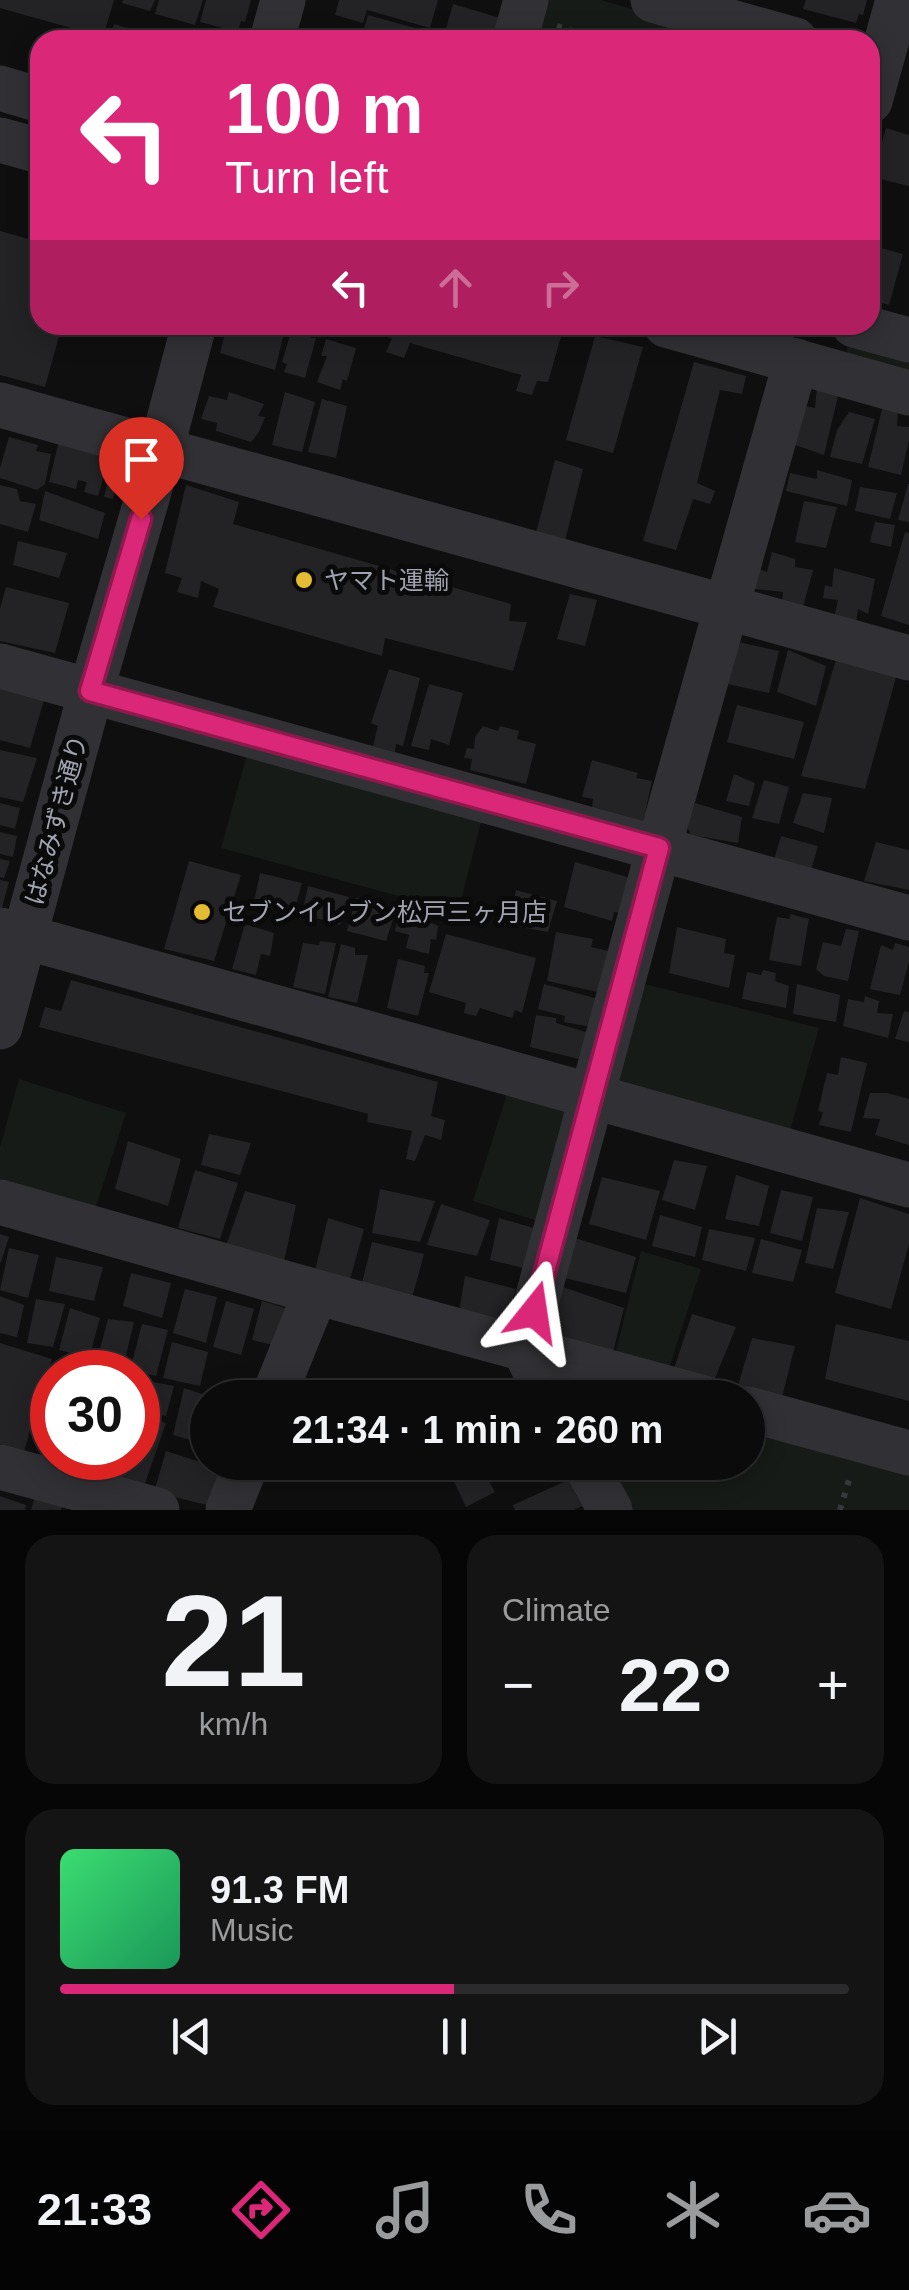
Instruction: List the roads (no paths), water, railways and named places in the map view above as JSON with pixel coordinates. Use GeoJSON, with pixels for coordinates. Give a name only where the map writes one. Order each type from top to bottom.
{"type":"FeatureCollection","features":[{"type":"Feature","properties":{"kind":"street"},"geometry":{"type":"LineString","coordinates":[[275,30],[283,0]]}},
{"type":"Feature","properties":{"kind":"street"},"geometry":{"type":"LineString","coordinates":[[653,0],[760,30]]}},
{"type":"Feature","properties":{"kind":"street"},"geometry":{"type":"LineString","coordinates":[[882,75],[898,0]]}},
{"type":"Feature","properties":{"kind":"street"},"geometry":{"type":"LineString","coordinates":[[0,88],[30,97]]}},
{"type":"Feature","properties":{"kind":"street"},"geometry":{"type":"LineString","coordinates":[[0,140],[30,148]]}},
{"type":"Feature","properties":{"kind":"street"},"geometry":{"type":"LineString","coordinates":[[880,332],[909,340]]}},
{"type":"Feature","properties":{"kind":"street","name":"はなみずき通り"},"geometry":{"type":"LineString","coordinates":[[0,1027],[12,934],[90,691],[191,335]]}},
{"type":"Feature","properties":{"kind":"street"},"geometry":{"type":"LineString","coordinates":[[702,335],[909,392]]}},
{"type":"Feature","properties":{"kind":"street"},"geometry":{"type":"LineString","coordinates":[[539,1380],[524,1348],[796,361]]}},
{"type":"Feature","properties":{"kind":"street"},"geometry":{"type":"LineString","coordinates":[[0,405],[909,658]]}},
{"type":"Feature","properties":{"kind":"street"},"geometry":{"type":"LineString","coordinates":[[0,666],[909,918]]}},
{"type":"Feature","properties":{"kind":"street"},"geometry":{"type":"LineString","coordinates":[[12,934],[909,1185]]}},
{"type":"Feature","properties":{"kind":"street"},"geometry":{"type":"LineString","coordinates":[[0,1202],[639,1380]]}},
{"type":"Feature","properties":{"kind":"street"},"geometry":{"type":"LineString","coordinates":[[281,1380],[316,1292]]}},
{"type":"Feature","properties":{"kind":"street"},"geometry":{"type":"LineString","coordinates":[[765,1414],[909,1454]]}},
{"type":"Feature","properties":{"kind":"street"},"geometry":{"type":"LineString","coordinates":[[0,1467],[156,1510]]}},
{"type":"Feature","properties":{"kind":"street"},"geometry":{"type":"LineString","coordinates":[[228,1510],[240,1480]]}},
{"type":"Feature","properties":{"kind":"street"},"geometry":{"type":"LineString","coordinates":[[594,1480],[610,1510]]}},
{"type":"Feature","properties":{"kind":"place","name":"ヤマト運輸"},"geometry":{"type":"Point","coordinates":[304,580]}},
{"type":"Feature","properties":{"kind":"place","name":"セブンイレブン松戸三ヶ月店"},"geometry":{"type":"Point","coordinates":[202,912]}}]}
